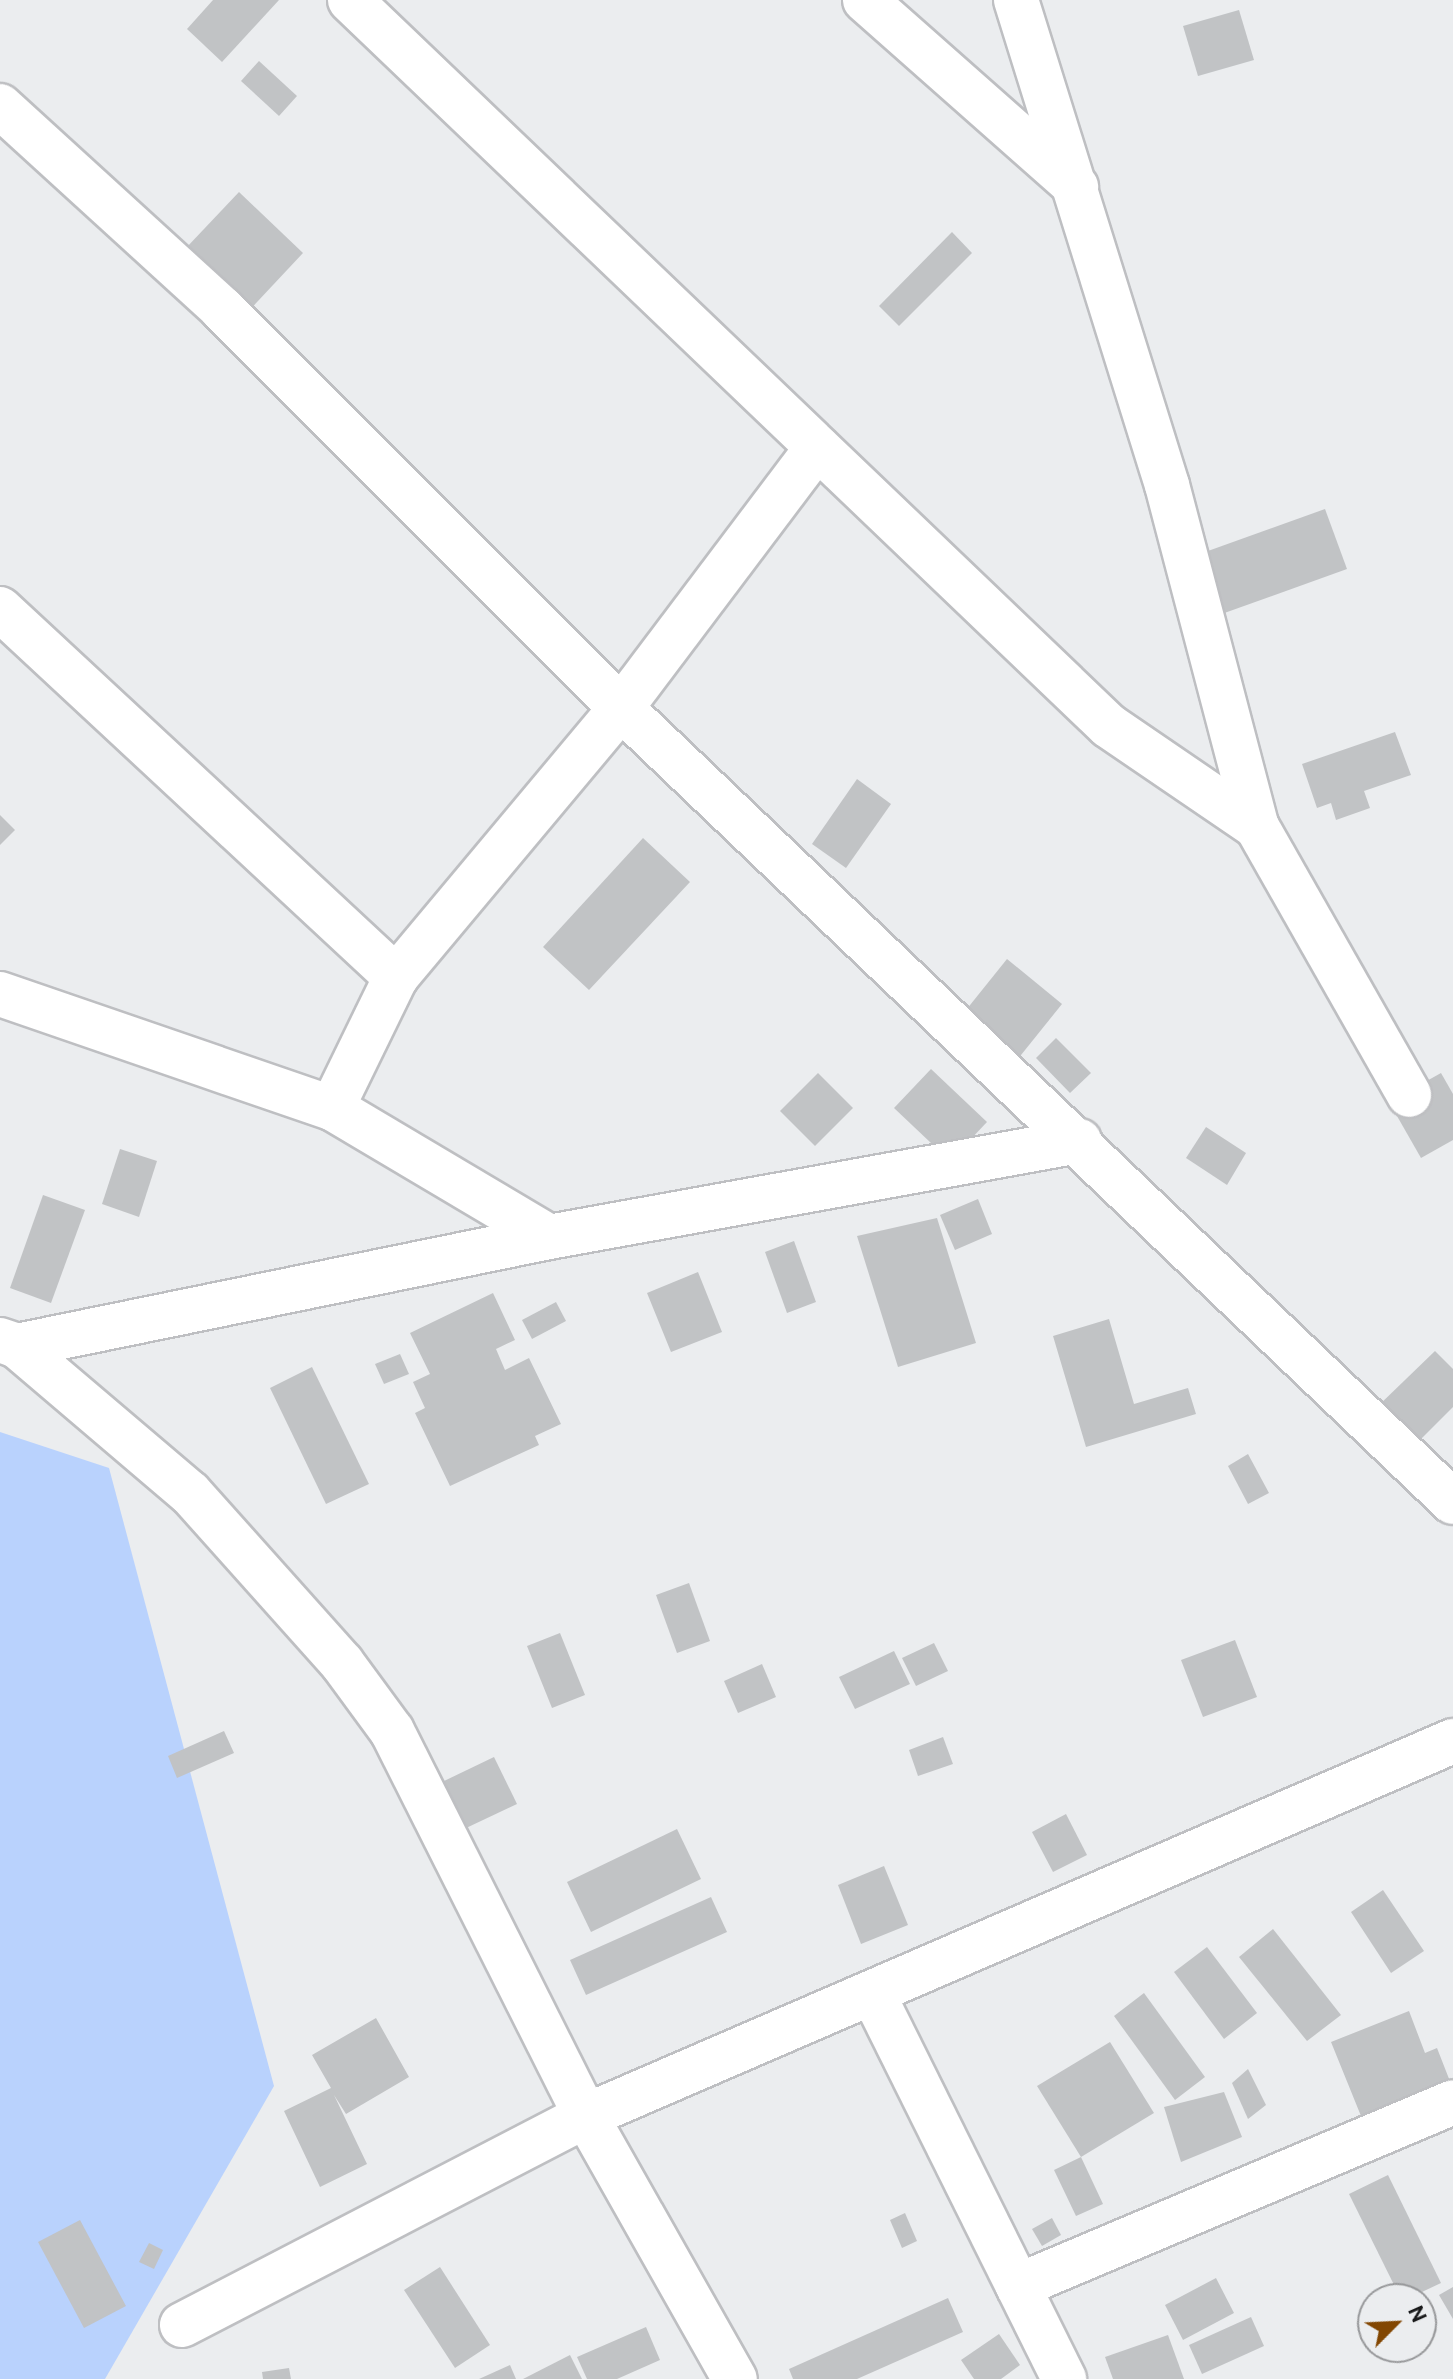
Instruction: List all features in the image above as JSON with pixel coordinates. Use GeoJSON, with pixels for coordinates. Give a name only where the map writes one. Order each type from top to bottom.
{"type":"FeatureCollection","features":[{"type":"Feature","properties":{"kind":"street"},"geometry":{"type":"LineString","coordinates":[[350,0],[1109,726],[1257,827]]}},
{"type":"Feature","properties":{"kind":"street"},"geometry":{"type":"LineString","coordinates":[[865,0],[1077,189]]}},
{"type":"Feature","properties":{"kind":"street"},"geometry":{"type":"LineString","coordinates":[[1016,0],[1167,485],[1257,827],[1409,1095]]}},
{"type":"Feature","properties":{"kind":"street"},"geometry":{"type":"LineString","coordinates":[[0,106],[222,309],[621,708],[1079,1141],[1453,1502]]}},
{"type":"Feature","properties":{"kind":"street"},"geometry":{"type":"LineString","coordinates":[[332,1108],[396,977],[621,708],[817,448]]}},
{"type":"Feature","properties":{"kind":"street"},"geometry":{"type":"LineString","coordinates":[[0,609],[396,977]]}},
{"type":"Feature","properties":{"kind":"street"},"geometry":{"type":"LineString","coordinates":[[0,994],[332,1108],[549,1237]]}},
{"type":"Feature","properties":{"kind":"street"},"geometry":{"type":"LineString","coordinates":[[8,1343],[549,1237],[1079,1141]]}},
{"type":"Feature","properties":{"kind":"street"},"geometry":{"type":"LineString","coordinates":[[8,1343],[190,1493],[342,1663],[392,1731],[586,2116],[735,2379]]}},
{"type":"Feature","properties":{"kind":"street"},"geometry":{"type":"LineString","coordinates":[[182,2325],[586,2116],[874,1996],[1453,1741]]}},
{"type":"Feature","properties":{"kind":"street"},"geometry":{"type":"LineString","coordinates":[[874,1996],[1064,2379]]}},
{"type":"Feature","properties":{"kind":"street"},"geometry":{"type":"LineString","coordinates":[[1018,2286],[1453,2102]]}},
{"type":"Feature","properties":{"kind":"shaded area"},"geometry":{"type":"Polygon","coordinates":[[[0,1432],[109,1468],[274,2086],[105,2379],[0,2379],[0,1432]]]}},
{"type":"Feature","properties":{"kind":"building"},"geometry":{"type":"Polygon","coordinates":[[[213,0],[279,0],[222,62],[187,29],[213,0]]]}},
{"type":"Feature","properties":{"kind":"building"},"geometry":{"type":"Polygon","coordinates":[[[1239,10],[1254,60],[1198,76],[1183,26],[1239,10]]]}},
{"type":"Feature","properties":{"kind":"building"},"geometry":{"type":"Polygon","coordinates":[[[259,61],[297,96],[279,116],[241,81],[259,61]]]}},
{"type":"Feature","properties":{"kind":"building"},"geometry":{"type":"Polygon","coordinates":[[[239,192],[303,253],[244,316],[186,248],[239,192]]]}},
{"type":"Feature","properties":{"kind":"building"},"geometry":{"type":"Polygon","coordinates":[[[952,232],[972,253],[899,326],[879,306],[952,232]]]}},
{"type":"Feature","properties":{"kind":"building"},"geometry":{"type":"Polygon","coordinates":[[[1325,509],[1347,569],[1216,616],[1194,556],[1325,509]]]}},
{"type":"Feature","properties":{"kind":"building"},"geometry":{"type":"Polygon","coordinates":[[[1395,732],[1411,775],[1364,791],[1370,808],[1336,820],[1331,803],[1317,808],[1302,764],[1395,732]]]}},
{"type":"Feature","properties":{"kind":"building"},"geometry":{"type":"Polygon","coordinates":[[[857,779],[891,804],[846,868],[812,844],[857,779]]]}},
{"type":"Feature","properties":{"kind":"building"},"geometry":{"type":"Polygon","coordinates":[[[0,815],[15,830],[0,845],[0,815]]]}},
{"type":"Feature","properties":{"kind":"building"},"geometry":{"type":"Polygon","coordinates":[[[643,838],[690,882],[589,990],[543,947],[643,838]]]}},
{"type":"Feature","properties":{"kind":"building"},"geometry":{"type":"Polygon","coordinates":[[[1007,959],[1062,1004],[1009,1070],[954,1025],[1007,959]]]}},
{"type":"Feature","properties":{"kind":"building"},"geometry":{"type":"Polygon","coordinates":[[[1056,1038],[1091,1073],[1070,1093],[1036,1058],[1056,1038]]]}},
{"type":"Feature","properties":{"kind":"building"},"geometry":{"type":"Polygon","coordinates":[[[931,1069],[987,1122],[950,1161],[894,1108],[931,1069]]]}},
{"type":"Feature","properties":{"kind":"building"},"geometry":{"type":"Polygon","coordinates":[[[818,1073],[853,1108],[815,1146],[780,1111],[818,1073]]]}},
{"type":"Feature","properties":{"kind":"building"},"geometry":{"type":"Polygon","coordinates":[[[1441,1073],[1453,1094],[1453,1140],[1421,1158],[1389,1102],[1441,1073]]]}},
{"type":"Feature","properties":{"kind":"building"},"geometry":{"type":"Polygon","coordinates":[[[1206,1127],[1246,1153],[1227,1185],[1186,1158],[1206,1127]]]}},
{"type":"Feature","properties":{"kind":"building"},"geometry":{"type":"Polygon","coordinates":[[[120,1149],[157,1161],[139,1217],[102,1204],[120,1149]]]}},
{"type":"Feature","properties":{"kind":"building"},"geometry":{"type":"Polygon","coordinates":[[[43,1195],[85,1210],[51,1303],[10,1288],[43,1195]]]}},
{"type":"Feature","properties":{"kind":"building"},"geometry":{"type":"Polygon","coordinates":[[[978,1199],[992,1234],[955,1250],[940,1215],[978,1199]]]}},
{"type":"Feature","properties":{"kind":"building"},"geometry":{"type":"Polygon","coordinates":[[[937,1218],[976,1343],[898,1367],[857,1236],[937,1218]]]}},
{"type":"Feature","properties":{"kind":"building"},"geometry":{"type":"Polygon","coordinates":[[[794,1241],[816,1302],[787,1313],[765,1252],[794,1241]]]}},
{"type":"Feature","properties":{"kind":"building"},"geometry":{"type":"Polygon","coordinates":[[[698,1272],[722,1332],[671,1352],[647,1293],[698,1272]]]}},
{"type":"Feature","properties":{"kind":"building"},"geometry":{"type":"Polygon","coordinates":[[[493,1293],[515,1340],[496,1349],[505,1370],[529,1358],[561,1424],[535,1436],[539,1445],[450,1486],[415,1413],[425,1408],[413,1382],[430,1374],[410,1333],[493,1293]]]}},
{"type":"Feature","properties":{"kind":"building"},"geometry":{"type":"Polygon","coordinates":[[[556,1302],[566,1321],[532,1339],[522,1320],[556,1302]]]}},
{"type":"Feature","properties":{"kind":"building"},"geometry":{"type":"Polygon","coordinates":[[[1109,1319],[1134,1404],[1188,1388],[1196,1414],[1086,1447],[1053,1336],[1109,1319]]]}},
{"type":"Feature","properties":{"kind":"building"},"geometry":{"type":"Polygon","coordinates":[[[1435,1351],[1453,1369],[1453,1407],[1414,1446],[1376,1408],[1435,1351]]]}},
{"type":"Feature","properties":{"kind":"building"},"geometry":{"type":"Polygon","coordinates":[[[400,1354],[409,1374],[384,1384],[375,1364],[400,1354]]]}},
{"type":"Feature","properties":{"kind":"building"},"geometry":{"type":"Polygon","coordinates":[[[312,1367],[369,1484],[326,1504],[270,1388],[312,1367]]]}},
{"type":"Feature","properties":{"kind":"building"},"geometry":{"type":"Polygon","coordinates":[[[1248,1454],[1269,1493],[1248,1504],[1228,1466],[1248,1454]]]}},
{"type":"Feature","properties":{"kind":"building"},"geometry":{"type":"Polygon","coordinates":[[[689,1583],[710,1641],[677,1653],[656,1595],[689,1583]]]}},
{"type":"Feature","properties":{"kind":"building"},"geometry":{"type":"Polygon","coordinates":[[[560,1633],[585,1695],[552,1708],[527,1646],[560,1633]]]}},
{"type":"Feature","properties":{"kind":"building"},"geometry":{"type":"Polygon","coordinates":[[[1235,1640],[1257,1697],[1203,1717],[1181,1660],[1235,1640]]]}},
{"type":"Feature","properties":{"kind":"building"},"geometry":{"type":"Polygon","coordinates":[[[934,1643],[948,1671],[916,1686],[902,1658],[934,1643]]]}},
{"type":"Feature","properties":{"kind":"building"},"geometry":{"type":"Polygon","coordinates":[[[894,1651],[910,1684],[855,1709],[839,1677],[894,1651]]]}},
{"type":"Feature","properties":{"kind":"building"},"geometry":{"type":"Polygon","coordinates":[[[762,1664],[776,1697],[738,1713],[724,1681],[762,1664]]]}},
{"type":"Feature","properties":{"kind":"building"},"geometry":{"type":"Polygon","coordinates":[[[224,1731],[234,1753],[177,1778],[168,1756],[224,1731]]]}},
{"type":"Feature","properties":{"kind":"building"},"geometry":{"type":"Polygon","coordinates":[[[943,1737],[953,1764],[918,1776],[909,1750],[943,1737]]]}},
{"type":"Feature","properties":{"kind":"building"},"geometry":{"type":"Polygon","coordinates":[[[494,1757],[517,1804],[464,1829],[442,1782],[494,1757]]]}},
{"type":"Feature","properties":{"kind":"building"},"geometry":{"type":"Polygon","coordinates":[[[1066,1814],[1087,1855],[1053,1872],[1032,1832],[1066,1814]]]}},
{"type":"Feature","properties":{"kind":"building"},"geometry":{"type":"Polygon","coordinates":[[[677,1829],[701,1879],[591,1932],[567,1882],[677,1829]]]}},
{"type":"Feature","properties":{"kind":"building"},"geometry":{"type":"Polygon","coordinates":[[[884,1866],[908,1925],[861,1944],[838,1885],[884,1866]]]}},
{"type":"Feature","properties":{"kind":"building"},"geometry":{"type":"Polygon","coordinates":[[[1383,1890],[1424,1951],[1391,1973],[1351,1912],[1383,1890]]]}},
{"type":"Feature","properties":{"kind":"building"},"geometry":{"type":"Polygon","coordinates":[[[711,1897],[727,1932],[586,1995],[570,1960],[711,1897]]]}},
{"type":"Feature","properties":{"kind":"building"},"geometry":{"type":"Polygon","coordinates":[[[1273,1929],[1341,2015],[1307,2041],[1239,1957],[1273,1929]]]}},
{"type":"Feature","properties":{"kind":"building"},"geometry":{"type":"Polygon","coordinates":[[[1207,1947],[1257,2013],[1224,2039],[1174,1972],[1207,1947]]]}},
{"type":"Feature","properties":{"kind":"building"},"geometry":{"type":"Polygon","coordinates":[[[1144,1993],[1205,2077],[1175,2100],[1114,2016],[1144,1993]]]}},
{"type":"Feature","properties":{"kind":"building"},"geometry":{"type":"Polygon","coordinates":[[[1409,2011],[1425,2053],[1437,2048],[1453,2089],[1383,2117],[1396,2151],[1378,2158],[1331,2042],[1409,2011]]]}},
{"type":"Feature","properties":{"kind":"building"},"geometry":{"type":"Polygon","coordinates":[[[376,2018],[409,2077],[346,2114],[334,2095],[367,2164],[320,2187],[284,2111],[331,2088],[312,2055],[376,2018]]]}},
{"type":"Feature","properties":{"kind":"building"},"geometry":{"type":"Polygon","coordinates":[[[1110,2042],[1154,2113],[1081,2157],[1037,2086],[1110,2042]]]}},
{"type":"Feature","properties":{"kind":"building"},"geometry":{"type":"Polygon","coordinates":[[[1248,2069],[1266,2105],[1248,2119],[1232,2083],[1248,2069]]]}},
{"type":"Feature","properties":{"kind":"building"},"geometry":{"type":"Polygon","coordinates":[[[1224,2092],[1242,2137],[1181,2162],[1164,2107],[1224,2092]]]}},
{"type":"Feature","properties":{"kind":"building"},"geometry":{"type":"Polygon","coordinates":[[[1081,2157],[1103,2204],[1076,2216],[1054,2170],[1081,2157]]]}},
{"type":"Feature","properties":{"kind":"building"},"geometry":{"type":"Polygon","coordinates":[[[1388,2175],[1441,2283],[1393,2283],[1349,2194],[1388,2175]]]}},
{"type":"Feature","properties":{"kind":"building"},"geometry":{"type":"Polygon","coordinates":[[[905,2213],[917,2241],[902,2248],[890,2220],[905,2213]]]}},
{"type":"Feature","properties":{"kind":"building"},"geometry":{"type":"Polygon","coordinates":[[[1052,2218],[1061,2235],[1042,2246],[1032,2229],[1052,2218]]]}},
{"type":"Feature","properties":{"kind":"building"},"geometry":{"type":"Polygon","coordinates":[[[80,2220],[126,2306],[84,2328],[38,2242],[80,2220]]]}},
{"type":"Feature","properties":{"kind":"building"},"geometry":{"type":"Polygon","coordinates":[[[149,2243],[163,2250],[154,2269],[139,2262],[149,2243]]]}},
{"type":"Feature","properties":{"kind":"building"},"geometry":{"type":"Polygon","coordinates":[[[440,2267],[490,2345],[455,2368],[404,2290],[440,2267]]]}},
{"type":"Feature","properties":{"kind":"building"},"geometry":{"type":"Polygon","coordinates":[[[1216,2278],[1234,2313],[1183,2340],[1165,2305],[1216,2278]]]}},
{"type":"Feature","properties":{"kind":"building"},"geometry":{"type":"Polygon","coordinates":[[[1453,2287],[1453,2319],[1439,2295],[1453,2287]]]}},
{"type":"Feature","properties":{"kind":"building"},"geometry":{"type":"Polygon","coordinates":[[[948,2298],[963,2332],[857,2379],[793,2379],[789,2369],[948,2298]]]}},
{"type":"Feature","properties":{"kind":"building"},"geometry":{"type":"Polygon","coordinates":[[[1251,2317],[1264,2346],[1202,2374],[1189,2345],[1251,2317]]]}},
{"type":"Feature","properties":{"kind":"building"},"geometry":{"type":"Polygon","coordinates":[[[646,2327],[660,2360],[617,2379],[587,2379],[577,2357],[646,2327]]]}},
{"type":"Feature","properties":{"kind":"building"},"geometry":{"type":"Polygon","coordinates":[[[999,2334],[1020,2365],[1001,2379],[974,2379],[961,2360],[999,2334]]]}},
{"type":"Feature","properties":{"kind":"building"},"geometry":{"type":"Polygon","coordinates":[[[1168,2335],[1184,2379],[1113,2379],[1105,2357],[1168,2335]]]}},
{"type":"Feature","properties":{"kind":"building"},"geometry":{"type":"Polygon","coordinates":[[[570,2355],[582,2379],[523,2379],[570,2355]]]}},
{"type":"Feature","properties":{"kind":"building"},"geometry":{"type":"Polygon","coordinates":[[[510,2365],[516,2379],[479,2379],[510,2365]]]}},
{"type":"Feature","properties":{"kind":"building"},"geometry":{"type":"Polygon","coordinates":[[[289,2368],[291,2379],[263,2379],[262,2372],[289,2368]]]}}]}
